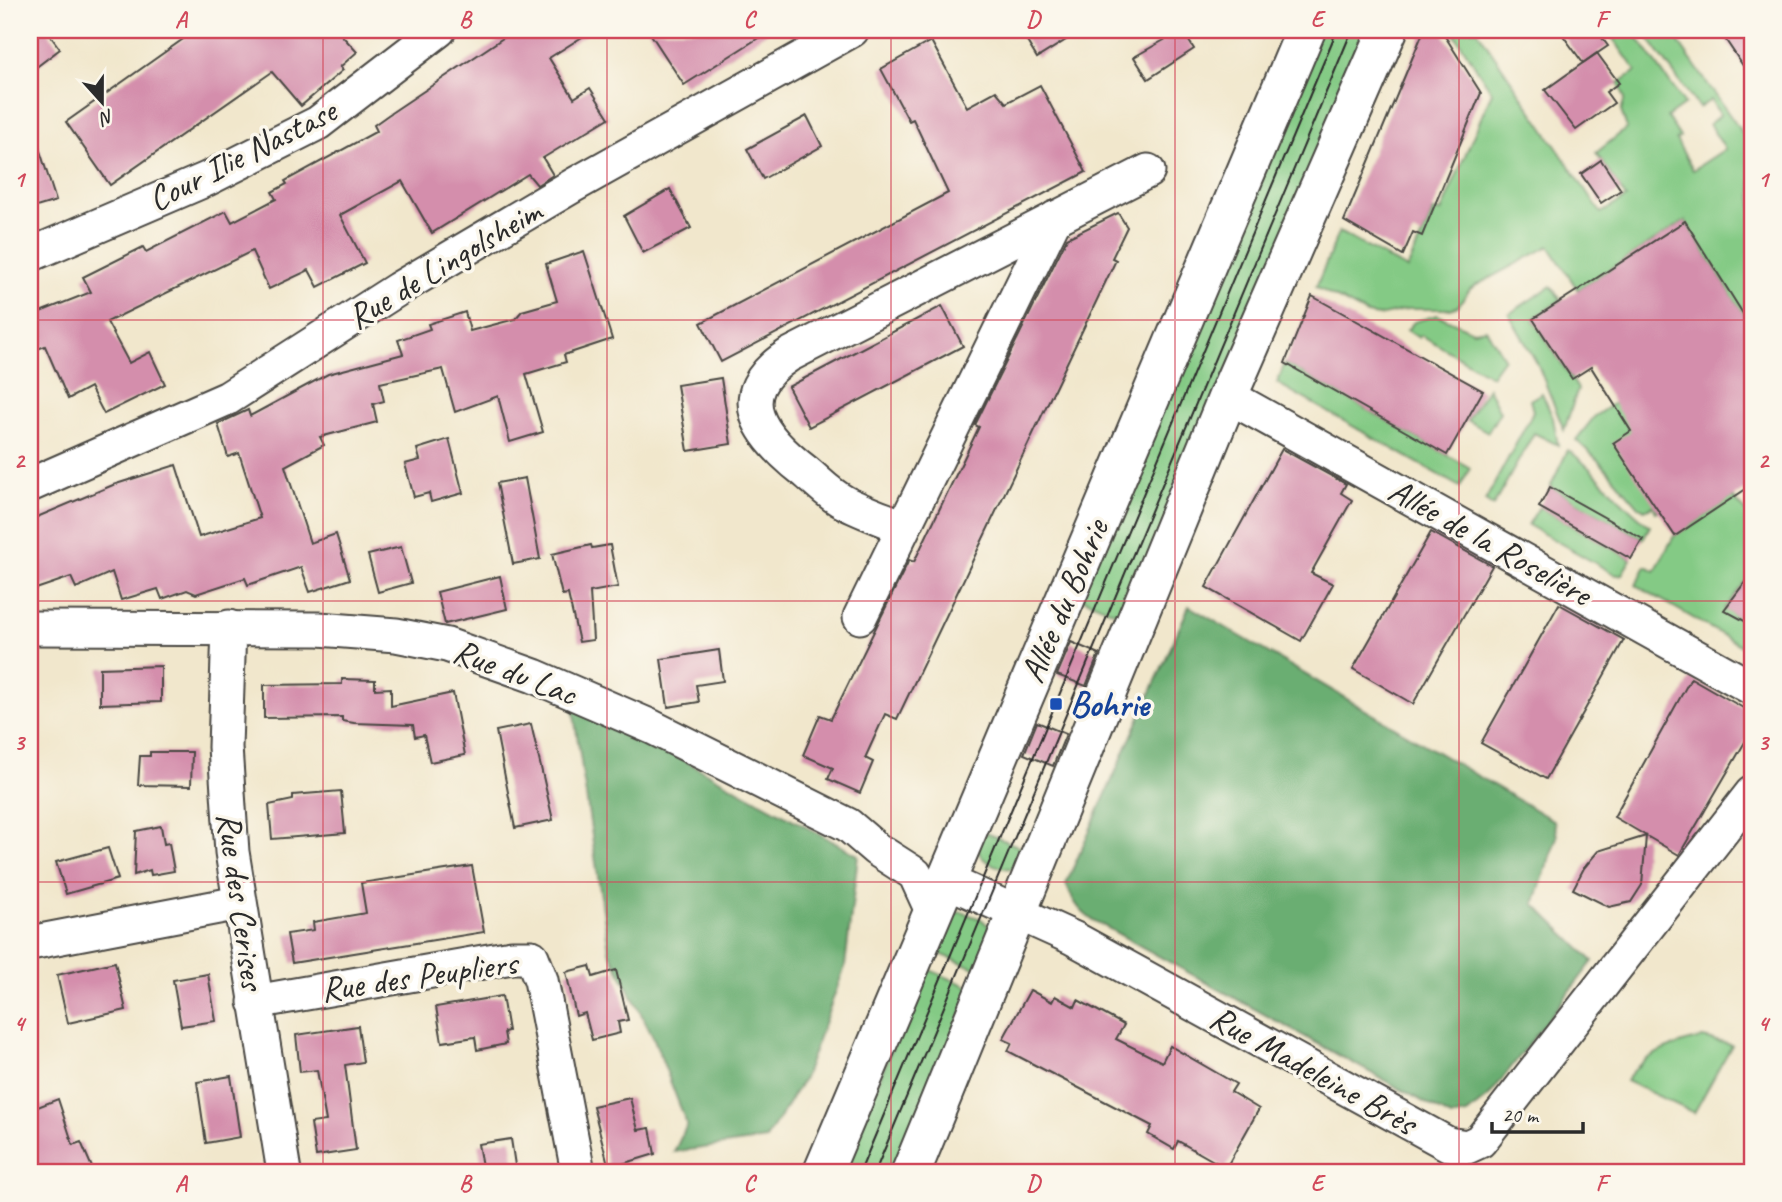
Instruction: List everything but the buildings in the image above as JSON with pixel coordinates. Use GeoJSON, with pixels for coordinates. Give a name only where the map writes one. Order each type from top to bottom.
{"type":"FeatureCollection","features":[{"type":"Feature","properties":{"kind":"main road","name":"Allée du Bohrie"},"geometry":{"type":"LineString","coordinates":[[823,1172],[1306,30]]}},
{"type":"Feature","properties":{"kind":"main road","name":"Allée du Bohrie"},"geometry":{"type":"LineString","coordinates":[[911,1172],[1228,396],[1388,30]]}},
{"type":"Feature","properties":{"kind":"street","name":"Cour Ilie Nastase"},"geometry":{"type":"LineString","coordinates":[[30,255],[207,179],[318,123],[439,30]]}},
{"type":"Feature","properties":{"kind":"street","name":"Rue de Lingolsheim"},"geometry":{"type":"LineString","coordinates":[[30,485],[228,398],[398,289],[538,205],[852,30]]}},
{"type":"Feature","properties":{"kind":"street"},"geometry":{"type":"LineString","coordinates":[[904,527],[842,501],[775,448],[758,420],[756,404],[762,379],[769,369],[789,355],[1148,171]]}},
{"type":"Feature","properties":{"kind":"street"},"geometry":{"type":"LineString","coordinates":[[860,617],[1055,218]]}},
{"type":"Feature","properties":{"kind":"street","name":"Allée de la Roselière"},"geometry":{"type":"LineString","coordinates":[[1228,396],[1752,688]]}},
{"type":"Feature","properties":{"kind":"street","name":"Rue des Cerises"},"geometry":{"type":"LineString","coordinates":[[229,627],[226,780],[239,903],[284,1172]]}},
{"type":"Feature","properties":{"kind":"street","name":"Rue du Lac"},"geometry":{"type":"LineString","coordinates":[[30,628],[319,629],[423,639],[485,657],[652,727],[848,825],[939,895]]}},
{"type":"Feature","properties":{"kind":"street","name":"Rue Madeleine Brès"},"geometry":{"type":"LineString","coordinates":[[939,895],[1018,911],[1073,938],[1448,1144],[1467,1147],[1480,1141],[1752,793]]}},
{"type":"Feature","properties":{"kind":"street"},"geometry":{"type":"LineString","coordinates":[[30,943],[239,903]]}},
{"type":"Feature","properties":{"kind":"street","name":"Rue des Peupliers"},"geometry":{"type":"LineString","coordinates":[[255,1002],[512,957],[532,957],[541,980],[578,1172]]}},
{"type":"Feature","properties":{"kind":"green space"},"geometry":{"type":"Polygon","coordinates":[[[1317,30],[1371,30],[1128,618],[1079,597],[1317,30]]]}},
{"type":"Feature","properties":{"kind":"green space"},"geometry":{"type":"Polygon","coordinates":[[[1452,30],[1477,30],[1601,213],[1626,198],[1596,153],[1627,128],[1621,111],[1625,98],[1619,83],[1636,71],[1607,30],[1632,30],[1685,104],[1667,117],[1680,137],[1676,140],[1693,170],[1725,149],[1709,124],[1720,115],[1711,100],[1699,108],[1642,30],[1670,30],[1752,147],[1752,351],[1712,377],[1681,359],[1744,316],[1685,221],[1578,290],[1549,246],[1471,288],[1458,306],[1451,309],[1408,309],[1379,316],[1367,314],[1316,287],[1339,232],[1407,269],[1433,211],[1441,212],[1492,92],[1452,30]]]}},
{"type":"Feature","properties":{"kind":"green space"},"geometry":{"type":"Polygon","coordinates":[[[1551,286],[1561,300],[1533,319],[1578,389],[1564,430],[1538,365],[1509,314],[1551,286]]]}},
{"type":"Feature","properties":{"kind":"green space"},"geometry":{"type":"Polygon","coordinates":[[[1437,315],[1473,331],[1486,329],[1504,358],[1491,376],[1421,335],[1419,338],[1407,330],[1414,322],[1437,315]]]}},
{"type":"Feature","properties":{"kind":"green space"},"geometry":{"type":"Polygon","coordinates":[[[1285,363],[1470,468],[1460,487],[1277,383],[1285,363]]]}},
{"type":"Feature","properties":{"kind":"green space"},"geometry":{"type":"Polygon","coordinates":[[[1640,385],[1694,486],[1656,512],[1653,506],[1645,510],[1639,507],[1601,463],[1576,440],[1595,416],[1640,385]]]}},
{"type":"Feature","properties":{"kind":"green space"},"geometry":{"type":"Polygon","coordinates":[[[1488,388],[1500,412],[1488,432],[1467,420],[1488,388]]]}},
{"type":"Feature","properties":{"kind":"green space"},"geometry":{"type":"Polygon","coordinates":[[[1542,393],[1553,418],[1558,445],[1534,433],[1493,506],[1485,501],[1529,420],[1533,411],[1530,400],[1542,393]]]}},
{"type":"Feature","properties":{"kind":"green space"},"geometry":{"type":"Polygon","coordinates":[[[1568,450],[1650,526],[1643,539],[1550,487],[1568,450]]]}},
{"type":"Feature","properties":{"kind":"green space"},"geometry":{"type":"Polygon","coordinates":[[[1733,497],[1752,518],[1752,573],[1724,609],[1752,625],[1752,652],[1636,585],[1646,566],[1655,571],[1674,536],[1733,497]]]}},
{"type":"Feature","properties":{"kind":"green space"},"geometry":{"type":"Polygon","coordinates":[[[1539,507],[1631,559],[1622,574],[1616,575],[1528,525],[1539,507]]]}},
{"type":"Feature","properties":{"kind":"green space"},"geometry":{"type":"Polygon","coordinates":[[[1189,606],[1554,821],[1557,837],[1534,904],[1593,961],[1489,1096],[1467,1114],[1451,1117],[1091,919],[1073,899],[1066,884],[1189,606]]]}},
{"type":"Feature","properties":{"kind":"green space"},"geometry":{"type":"Polygon","coordinates":[[[573,708],[634,733],[858,855],[845,966],[804,1078],[766,1139],[674,1152],[687,1125],[654,1039],[609,951],[573,708]]]}},
{"type":"Feature","properties":{"kind":"green space"},"geometry":{"type":"Polygon","coordinates":[[[982,831],[1029,851],[1016,868],[993,864],[979,853],[982,831]]]}},
{"type":"Feature","properties":{"kind":"green space"},"geometry":{"type":"Polygon","coordinates":[[[961,912],[981,919],[991,928],[979,970],[933,951],[949,916],[961,912]]]}},
{"type":"Feature","properties":{"kind":"green space"},"geometry":{"type":"Polygon","coordinates":[[[925,968],[972,988],[895,1172],[841,1172],[925,968]]]}},
{"type":"Feature","properties":{"kind":"green space"},"geometry":{"type":"Polygon","coordinates":[[[1703,1038],[1732,1045],[1694,1113],[1626,1081],[1650,1057],[1681,1043],[1703,1038]]]}},
{"type":"Feature","properties":{"kind":"tram line"},"geometry":{"type":"LineString","coordinates":[[860,1172],[1337,30]]}},
{"type":"Feature","properties":{"kind":"tram line"},"geometry":{"type":"LineString","coordinates":[[875,1172],[1352,30]]}},
{"type":"Feature","properties":{"kind":"place","name":"Bohrie"},"geometry":{"type":"Point","coordinates":[1056,704]}}]}
